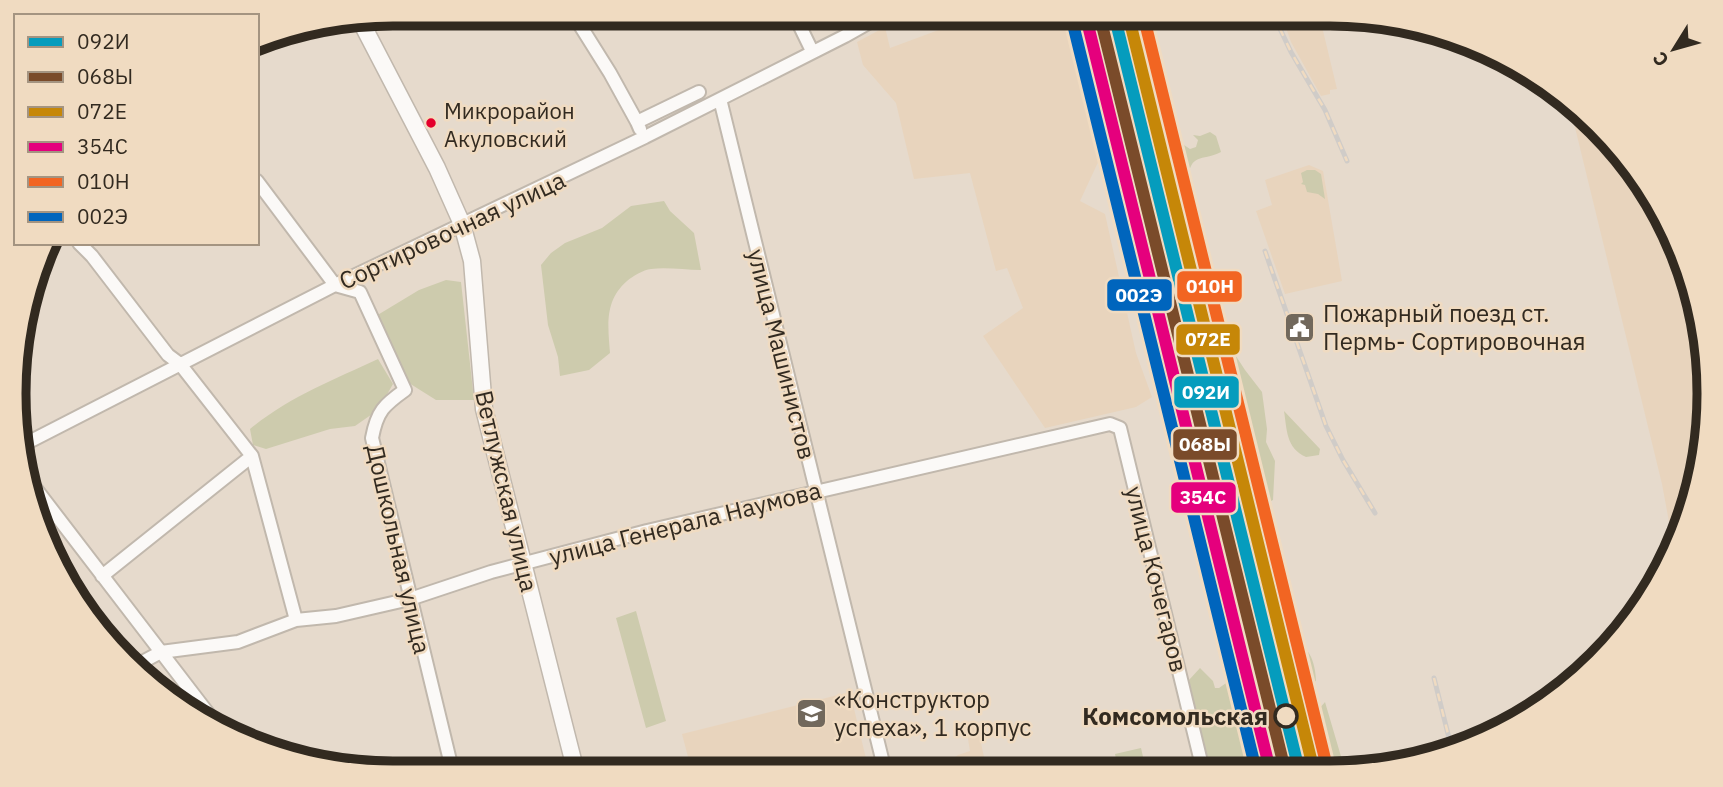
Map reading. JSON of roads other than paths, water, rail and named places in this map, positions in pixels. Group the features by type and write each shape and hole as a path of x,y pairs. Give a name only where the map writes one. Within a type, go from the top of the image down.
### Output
{"main road":[{"name":"Ветлужская улица","path":"364,27 437,169 462,224 472,261 484,409 573,761"}],"street":[{"path":"581,26 645,137"},
{"path":"800,26 812,51"},
{"name":"Сортировочная улица","path":"29,442 335,285 645,137 863,26"},
{"path":"637,122 699,92"},
{"name":"улица Машинистов","path":"720,99 882,761"},
{"name":"Дошкольная улица","path":"259,184 335,285 360,292 405,390 385,405 375,420 372,438 450,761"},
{"path":"81,245 252,456 296,621"},
{"name":"улица Генерала Наумова","path":"143,662 161,652 238,642 296,621 335,616 410,599 522,564 815,492 1110,424 1120,428"},
{"name":"улица Кочегаров","path":"1120,428 1201,761"},
{"path":"102,576 252,456"},
{"path":"41,496 204,708"}],"railway":[{"path":"1279,26 1325,110 1347,161"},
{"path":"1265,251 1326,426 1375,513"},
{"path":"1434,678 1450,740"}],"place":[{"name":"Микрорайон Акуловский","path":"431,123"},
{"name":"Пожарный поезд ст. Пермь- Сортировочная","path":"1300,327"},
{"name":"«Конструктор успеха», 1 корпус","path":"811,713"},
{"name":"Комсомольская","path":"1286,716"}]}
